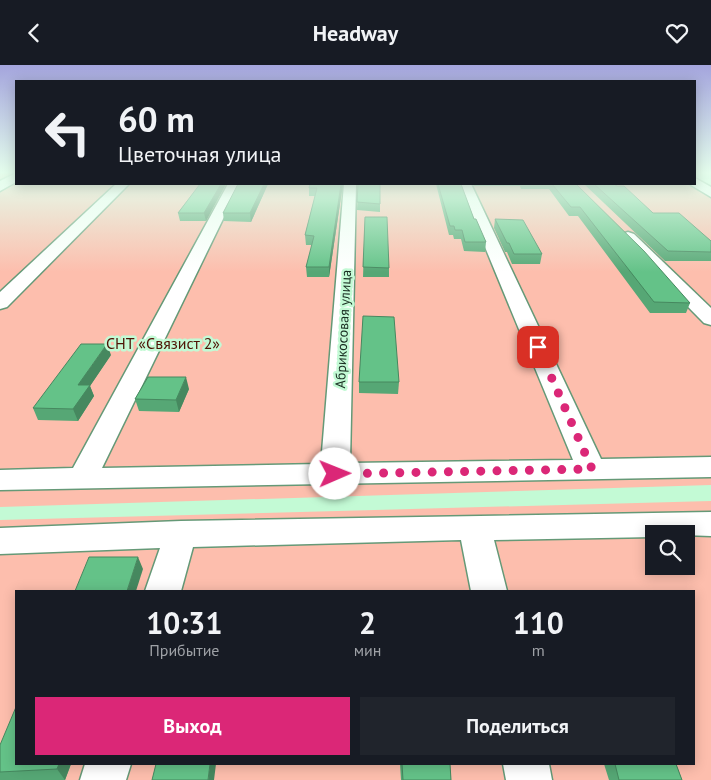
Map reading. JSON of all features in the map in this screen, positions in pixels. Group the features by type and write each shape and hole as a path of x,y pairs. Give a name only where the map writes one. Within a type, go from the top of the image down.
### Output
{"street":[{"path":"0,303 100,205"},
{"path":"82,479 223,205"},
{"name":"Абрикосовая улица","path":"335,474 349,205"},
{"path":"475,205 592,469"},
{"path":"618,227 711,319"},
{"path":"0,480 711,467"},
{"path":"0,541 181,534 711,524"},
{"path":"475,527 489,590"},
{"path":"163,590 181,534"},
{"path":"103,780 108,765"},
{"path":"526,765 529,780"}],"green space":[{"name":"СНТ «Связист 2»","path":"0,205 711,205 711,485 0,507"},
{"path":"711,501 711,780 0,780 0,520"}],"building":[{"path":"184,205 208,205 204,213 178,213"},
{"path":"227,205 254,205 250,213 223,213"},
{"path":"313,205 338,205 329,267 306,267 314,236 305,235"},
{"path":"444,205 469,205 486,242 465,242 462,230 455,230 454,226 450,226"},
{"path":"570,205 598,205 644,251 690,303 654,302 580,207"},
{"path":"618,205 645,205 653,213 679,213 711,241 711,252 668,251"},
{"path":"365,217 387,217 389,268 363,267"},
{"path":"495,219 523,220 542,254 514,254"},
{"path":"363,316 394,317 399,382 359,382"},
{"path":"81,344 107,344 78,385 90,385 73,409 33,408"},
{"path":"148,377 186,377 176,400 135,399"},
{"path":"89,557 138,557 127,590 75,590"},
{"path":"15,709 15,765 59,765 57,769 0,772 0,745"},
{"path":"156,765 210,765 208,780 152,780"},
{"path":"402,765 450,765 451,780 403,780"},
{"path":"615,765 676,765 682,780 619,780"}],"route":[{"path":"335,474 592,469 538,347"}]}
